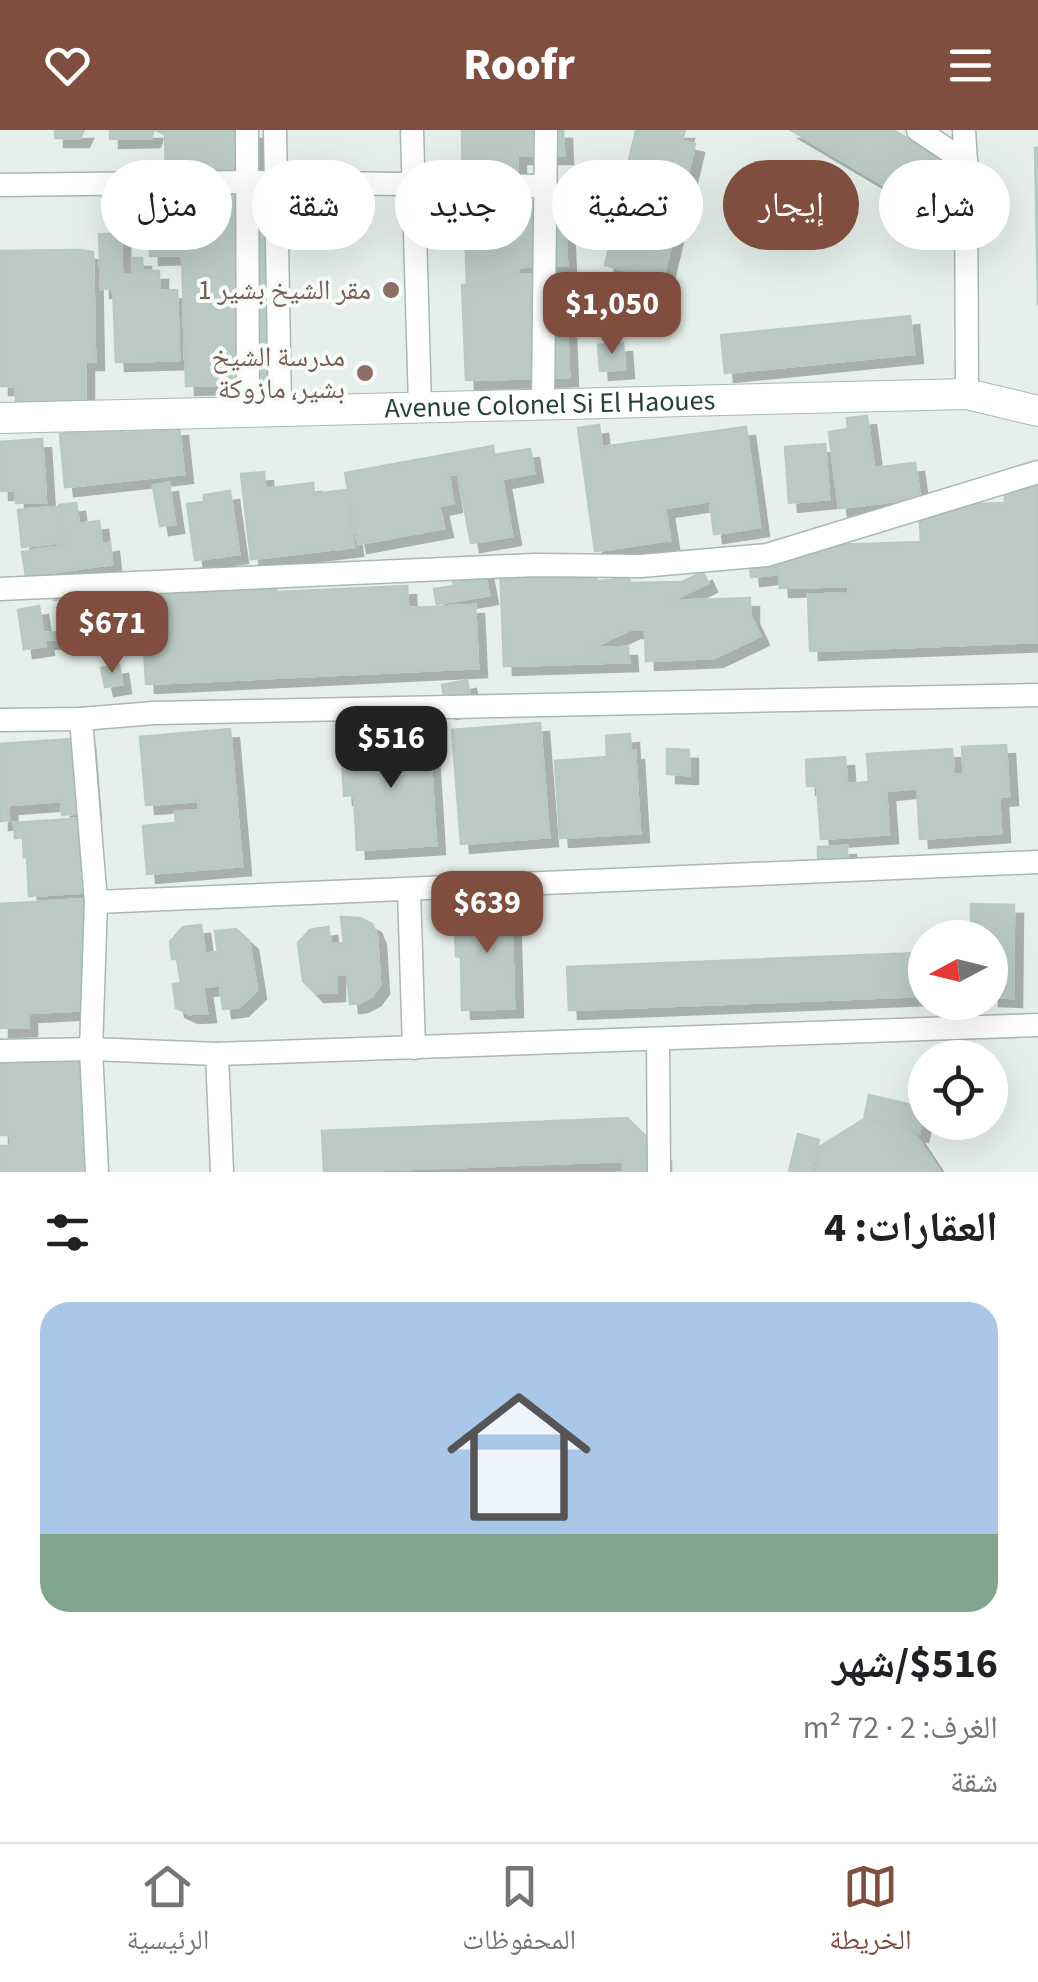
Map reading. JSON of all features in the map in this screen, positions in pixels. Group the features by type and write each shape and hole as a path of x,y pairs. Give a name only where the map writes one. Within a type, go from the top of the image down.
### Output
{"street":[{"path":"247,130 248,410"},
{"path":"276,130 276,160"},
{"path":"412,130 413,160"},
{"path":"543,404 546,130"},
{"path":"918,130 963,160"},
{"path":"964,130 966,160"},
{"path":"0,186 252,182"},
{"path":"532,186 546,186"},
{"path":"277,250 280,409"},
{"path":"415,250 420,406"},
{"path":"966,250 967,394"},
{"name":"Avenue Colonel Si El Haoues","path":"0,418 967,394 1038,411"},
{"path":"0,589 534,565 641,566 768,555 1038,472"},
{"path":"0,720 231,711 1038,695"},
{"path":"81,719 96,902 91,1049 97,1172"},
{"path":"96,902 1038,862"},
{"path":"409,890 414,1048"},
{"path":"0,1051 91,1049 217,1054 1038,1025"},
{"path":"658,1040 659,1172"},
{"path":"217,1054 222,1172"}],"building":[{"path":"55,130 84,130 80,138 55,138"},
{"path":"110,130 154,130 151,138 110,139"},
{"path":"156,130 254,130 252,175 232,176 232,160 166,160 165,134"},
{"path":"462,130 563,130 564,155 462,160"},
{"path":"636,130 685,130 682,141 695,144 691,160 629,160"},
{"path":"791,130 893,130 944,160 879,160 879,182 859,170 859,160 842,160"},
{"path":"1035,148 1038,148 1038,306"},
{"path":"252,195 252,250 265,250 270,377 236,378 237,384 186,386 182,255 150,256 150,250 232,250 232,196"},
{"path":"552,200 552,250 566,250 567,265 518,267 518,275 565,274 569,377 466,380 462,285 467,285 466,250 532,250 532,201"},
{"path":"99,234 101,250 121,250 122,275 133,274 133,258 142,258 143,271 159,271 159,291 177,290 179,360 116,362 113,288 101,289"},
{"path":"608,250 670,250 663,279 605,265"},
{"path":"0,251 93,252 95,361 85,361 85,401 16,402 16,386 0,386"},
{"path":"910,316 914,354 725,373 721,335"},
{"path":"623,343 625,369 600,371 598,345"},
{"path":"867,416 874,468 915,463 920,498 839,508 829,432 848,429 847,418"},
{"path":"599,425 602,447 746,427 760,527 714,534 710,501 665,508 670,540 595,551 578,428"},
{"path":"123,427 124,433 179,427 184,474 65,487 60,434"},
{"path":"42,439 46,502 16,503 16,490 0,491 0,442"},
{"path":"825,444 829,499 789,503 785,447"},
{"path":"493,446 494,455 530,449 534,473 502,479 512,536 471,543 458,474 449,475 453,503 439,506 444,528 358,544 345,473"},
{"path":"264,472 265,489 313,483 314,494 347,490 354,547 251,559 241,474"},
{"path":"1038,480 1038,642 810,651 808,595 849,593 849,586 780,588 778,547 921,542 919,506 1005,503 1005,481"},
{"path":"169,483 175,524 160,526 153,486"},
{"path":"230,491 239,554 195,560 187,504 204,502 204,495"},
{"path":"76,503 79,524 99,521 102,544 110,543 112,564 26,576 22,552 65,546 59,505"},
{"path":"57,507 61,543 22,547 18,510"},
{"path":"775,549 778,574 751,577 749,552"},
{"path":"561,559 569,578 595,577 598,581 627,574 631,583 682,582 703,572 708,583 671,601 750,598 750,615 760,636 714,658 646,661 645,629 631,629 591,648 628,647 629,662 504,666 500,561"},
{"path":"484,569 489,595 437,604 434,589 454,586 452,574"},
{"path":"276,585 276,592 407,586 408,608 475,605 478,668 146,684 143,630 122,631 123,643 64,646 63,639 44,640 43,633 84,631 82,599 54,600 53,588"},
{"path":"39,606 45,646 24,649 18,610"},
{"path":"119,665 122,684 105,687 101,668"},
{"path":"467,680 472,705 447,710 442,685"},
{"path":"540,723 549,837 461,844 452,730"},
{"path":"230,729 242,866 147,874 143,826 176,823 175,812 199,810 199,801 146,805 140,737"},
{"path":"429,733 436,845 357,850 354,795 344,796 342,760 352,760 350,738"},
{"path":"630,734 631,752 635,751 640,833 560,838 555,761 607,757 606,736"},
{"path":"86,738 92,812 62,815 61,801 8,805 9,820 0,821 0,744"},
{"path":"1006,745 1009,796 999,797 1001,833 920,839 917,788 886,791 889,834 821,839 817,786 807,786 806,760 845,757 847,784 869,782 867,754 952,749 954,775 964,775 962,747"},
{"path":"667,749 689,750 689,775 667,774"},
{"path":"85,818 91,892 29,896 23,837 15,838 14,823"},
{"path":"847,846 847,860 818,860 818,847"},
{"path":"88,899 91,938 81,939 85,1010 28,1013 28,1027 0,1028 0,904"},
{"path":"511,899 514,1008 462,1010 461,957 456,956 455,934 468,934 467,901"},
{"path":"971,904 1014,905 1013,998 1008,998 1008,920 971,920"},
{"path":"341,917 360,918 372,924 377,936 380,985 372,996 359,1003 350,1004 347,974 336,975 336,992 315,993 303,981 298,943 310,930 328,927 331,944 344,943"},
{"path":"201,925 205,954 218,952 215,931 236,929 249,941 257,990 239,1007 223,1009 220,985 203,987 207,1013 189,1014 176,1008 173,984 181,983 170,942 183,927"},
{"path":"908,953 908,996 569,1010 567,967"},
{"path":"80,1058 87,1172 0,1172 0,1146 11,1146 10,1135 0,1135 0,1063"},
{"path":"869,1095 908,1104 908,1130 864,1119"},
{"path":"627,1118 662,1153 662,1172 623,1172 622,1161 324,1172 322,1131"},
{"path":"864,1119 908,1130 908,1140 919,1140 940,1172 816,1172 821,1146"},
{"path":"798,1134 819,1140 812,1172 789,1172"}],"place":[{"name":"مقر الشيخ بشير 1","path":"391,290"},
{"name":"مدرسة الشيخ بشير، مازوكة","path":"365,373"}]}
